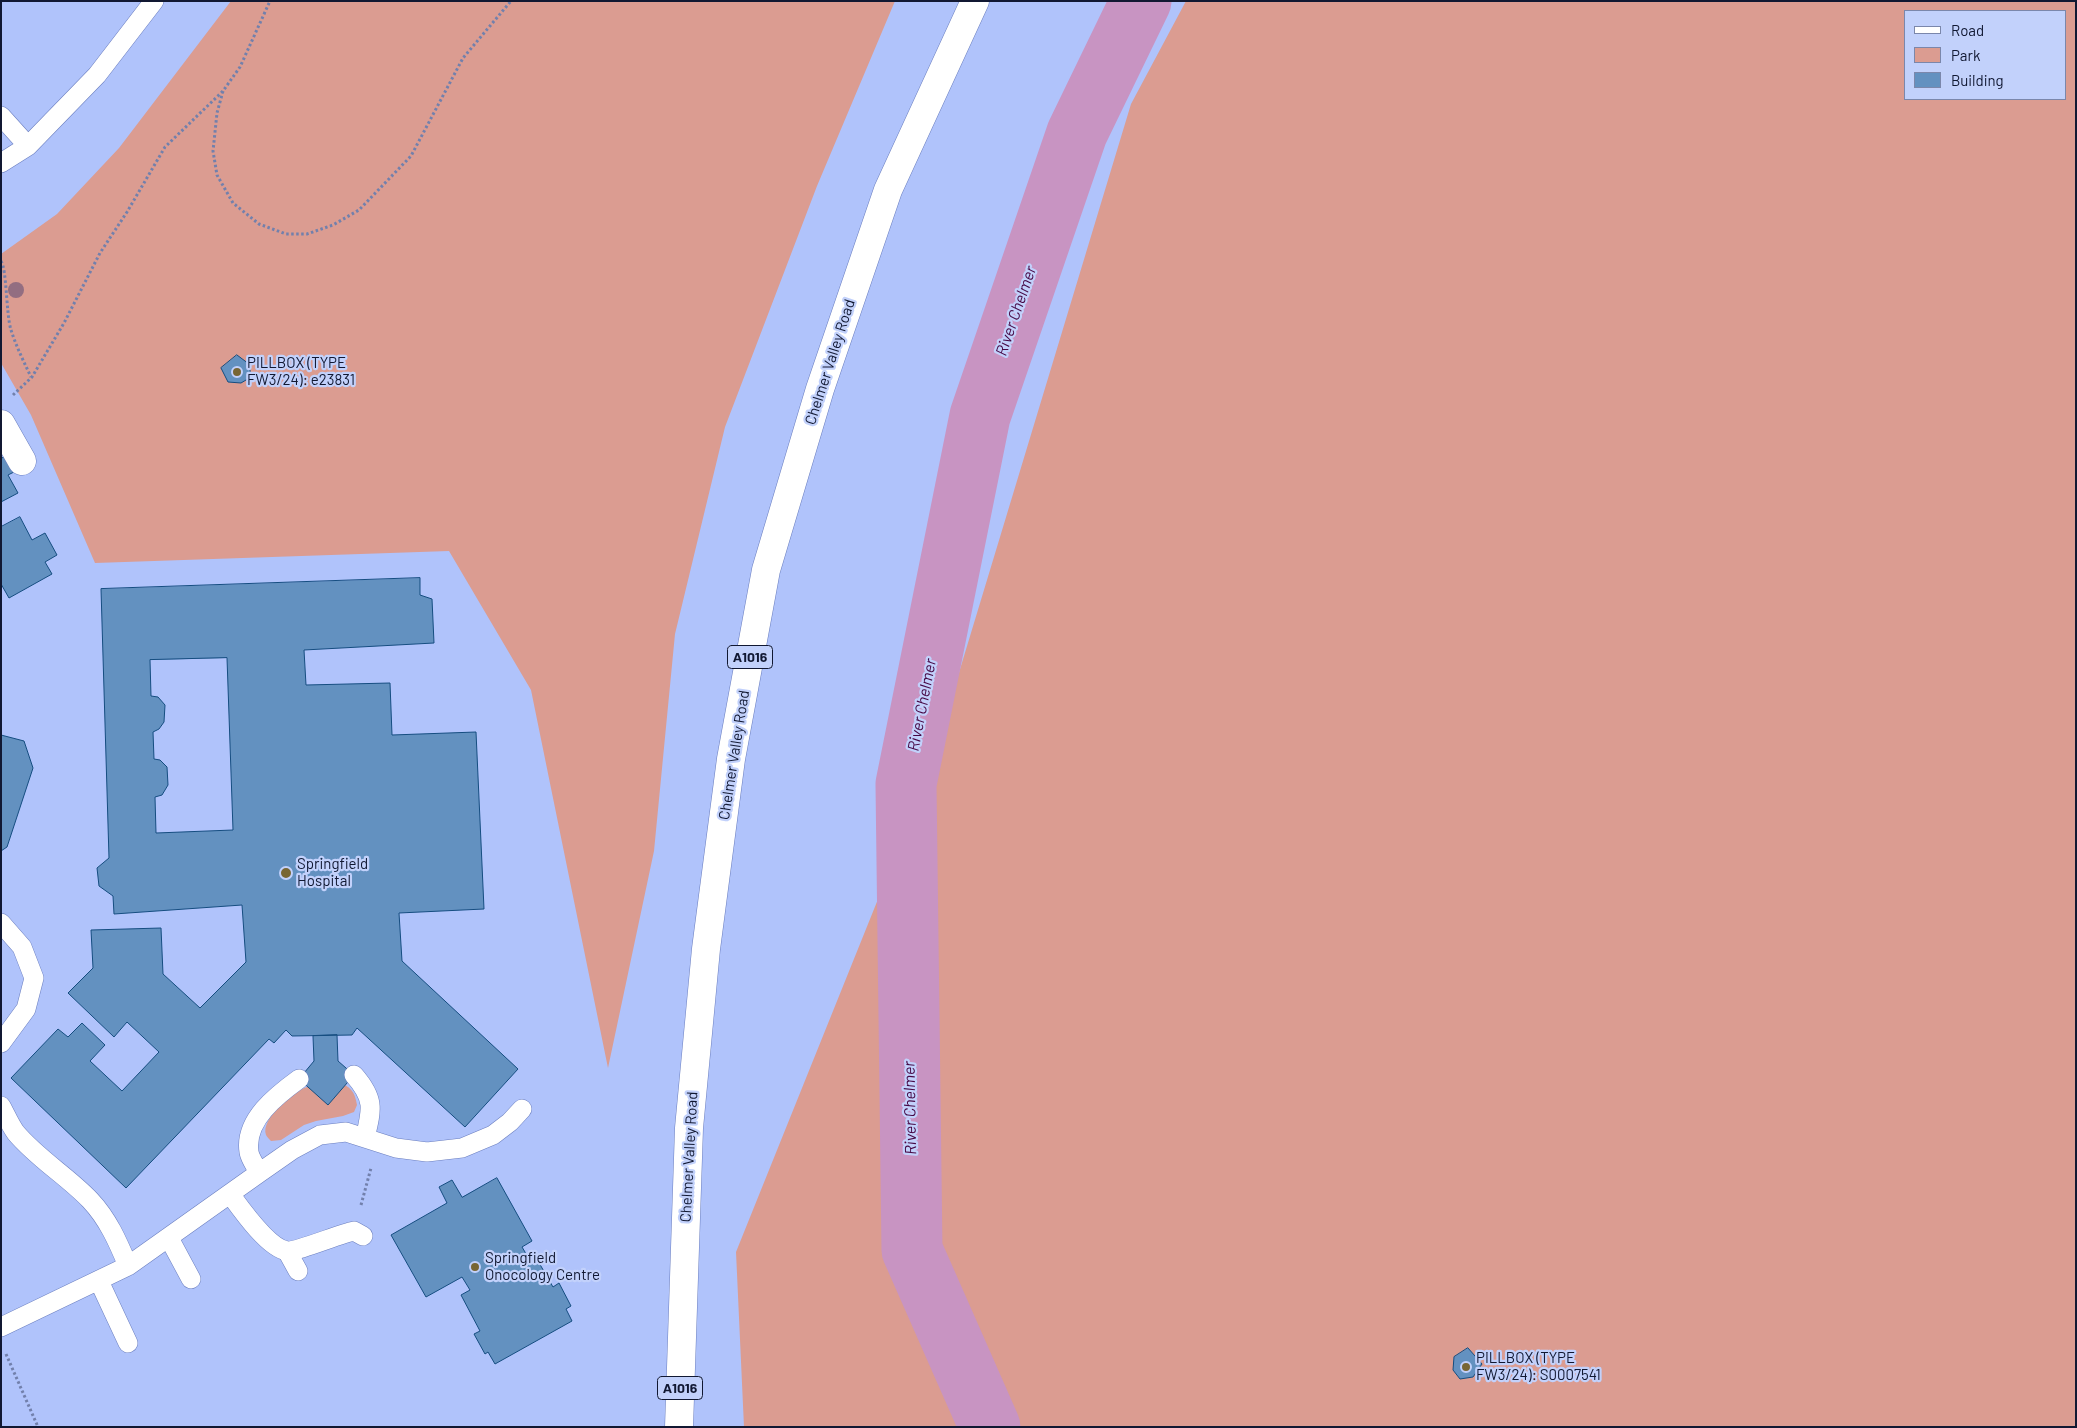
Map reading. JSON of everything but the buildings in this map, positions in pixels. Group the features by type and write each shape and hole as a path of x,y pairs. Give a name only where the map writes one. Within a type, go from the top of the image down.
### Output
{"main road":[{"name":"Chelmer Valley Road","path":"679,1427 689,1128 706,949 731,759 766,570 820,389 888,190 975,1"},
{"path":"1,424 22,461"}],"lane":[{"path":"1,163 28,146 97,75 154,1"},
{"path":"1,116 28,146"},
{"path":"1,923 22,947 34,978 26,1009 1,1043"},
{"path":"354,1075 366,1089 371,1111 365,1138"},
{"path":"259,1173 249,1153 249,1135 256,1120 275,1096 298,1079"},
{"path":"1,1106 15,1132 36,1154 91,1201 108,1223 128,1266"},
{"path":"1,1327 128,1266 292,1150 320,1135 346,1132 396,1148 427,1152 462,1148 493,1135 510,1122 522,1109"},
{"path":"230,1194 250,1222 273,1243 287,1251 298,1271"},
{"path":"287,1251 302,1248 346,1232 354,1231 363,1236"},
{"path":"170,1238 192,1280"},
{"path":"100,1281 128,1343"}],"path":[{"path":"9,399 32,377 64,323 100,254 165,148 222,91 240,67 270,1"},
{"path":"222,91 217,114 213,151 217,175 233,204 259,224 286,234 308,234 334,226 359,210 411,156 463,58 512,1"},
{"path":"1,261 5,267 6,306 11,330 32,377"},
{"path":"4,1351 38,1427"}],"green space":[{"path":"231,1 895,1 817,186 725,427 675,634 654,851 608,1068 531,690 449,551 95,563 31,415 1,363 1,254 57,214 119,148"},
{"path":"1186,1 2076,1 2076,1427 744,1427 736,1252 928,775 1131,104"},
{"path":"338,1083 349,1087 355,1096 357,1105 354,1112 304,1125 281,1140 271,1141 266,1135 268,1121 279,1106 294,1094 311,1086"}],"waterway":[{"name":"River Chelmer","path":"990,1427 912,1250 906,784 980,416 1077,133 1141,1"}],"place":[{"name":"PILLBOX (TYPE FW3/24): e23831","path":"237,372"},
{"name":"Springfield Hospital","path":"286,873"},
{"name":"Springfield Onocology Centre","path":"475,1267"},
{"name":"PILLBOX (TYPE FW3/24): S0007541","path":"1466,1367"}]}
